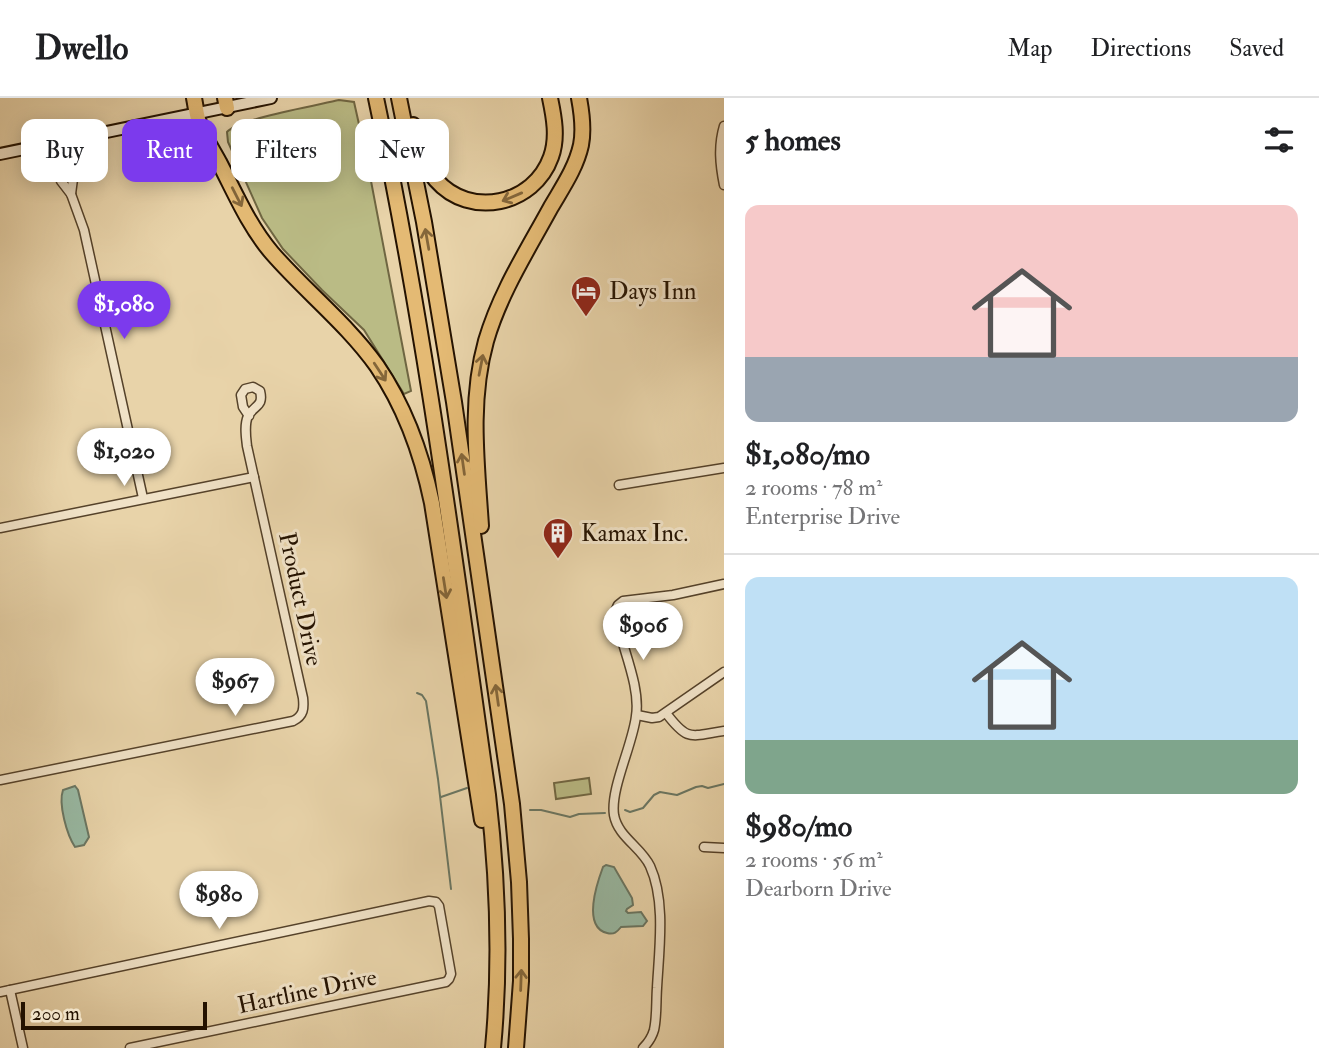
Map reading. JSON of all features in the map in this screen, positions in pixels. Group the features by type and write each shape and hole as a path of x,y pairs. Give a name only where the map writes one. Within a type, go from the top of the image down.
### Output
{"highway":[{"path":"194,98 204,135 256,232 274,255 333,314 369,355 394,394 414,438 427,482 435,526 480,806 498,942"},
{"path":"376,98 419,327 488,795 495,863 498,942 494,1048"},
{"path":"402,98 424,160 433,176 457,196 485,203 518,195 532,186 543,174 551,158 554,141 550,98"},
{"path":"402,98 441,318 512,804 522,939 516,1048"},
{"path":"487,628 475,441 475,409 480,368 501,301 575,162 582,136 579,98"}],"main road":[{"path":"108,132 197,114 226,103 271,98"},
{"path":"0,154 21,150"}],"street":[{"path":"724,126 720,138 724,185"},
{"path":"62,182 71,194 80,215 90,251 143,498"},
{"path":"71,194 73,182"},
{"path":"0,528 254,477 245,430 249,415"},
{"path":"618,485 724,468"},
{"name":"Product Drive","path":"0,780 299,718 303,710 303,698 254,477"},
{"path":"643,1048 650,1039 654,1026 659,899 650,867 639,849 620,829 614,815 615,794 637,715 633,682 615,612 623,601 673,595 724,584"},
{"path":"637,715 652,718 666,713 724,672"},
{"path":"666,713 686,734 724,731"},
{"path":"704,846 724,848"},
{"name":"Hartline Drive","path":"10,990 429,901 436,902 439,906 451,974 446,982 130,1048"},
{"path":"0,992 10,990 23,1048"}],"shaded area":[{"path":"339,100 354,102 358,119 355,119 355,182 371,182 411,391 404,394 364,330 283,249 262,218 246,182 341,182 341,119 257,119"},
{"path":"231,129 231,149 228,142 227,132"},
{"path":"589,778 591,794 556,799 554,783"},
{"path":"75,786 89,837 84,845 75,847 66,827 62,796 63,790"},
{"path":"603,867 614,867 632,898 633,905 626,911 641,912 647,921 643,926 621,927 615,933 609,934 599,929 593,914 593,904"}],"waterway":[{"path":"417,693 426,701 451,889"},
{"path":"625,810 630,812 643,808 660,792 677,795 696,787 708,788 724,784"},
{"path":"441,797 467,788"},
{"path":"530,810 570,817 605,813"}],"place":[{"name":"Days Inn","path":"586,318"},
{"name":"Kamax Inc.","path":"558,560"}]}
